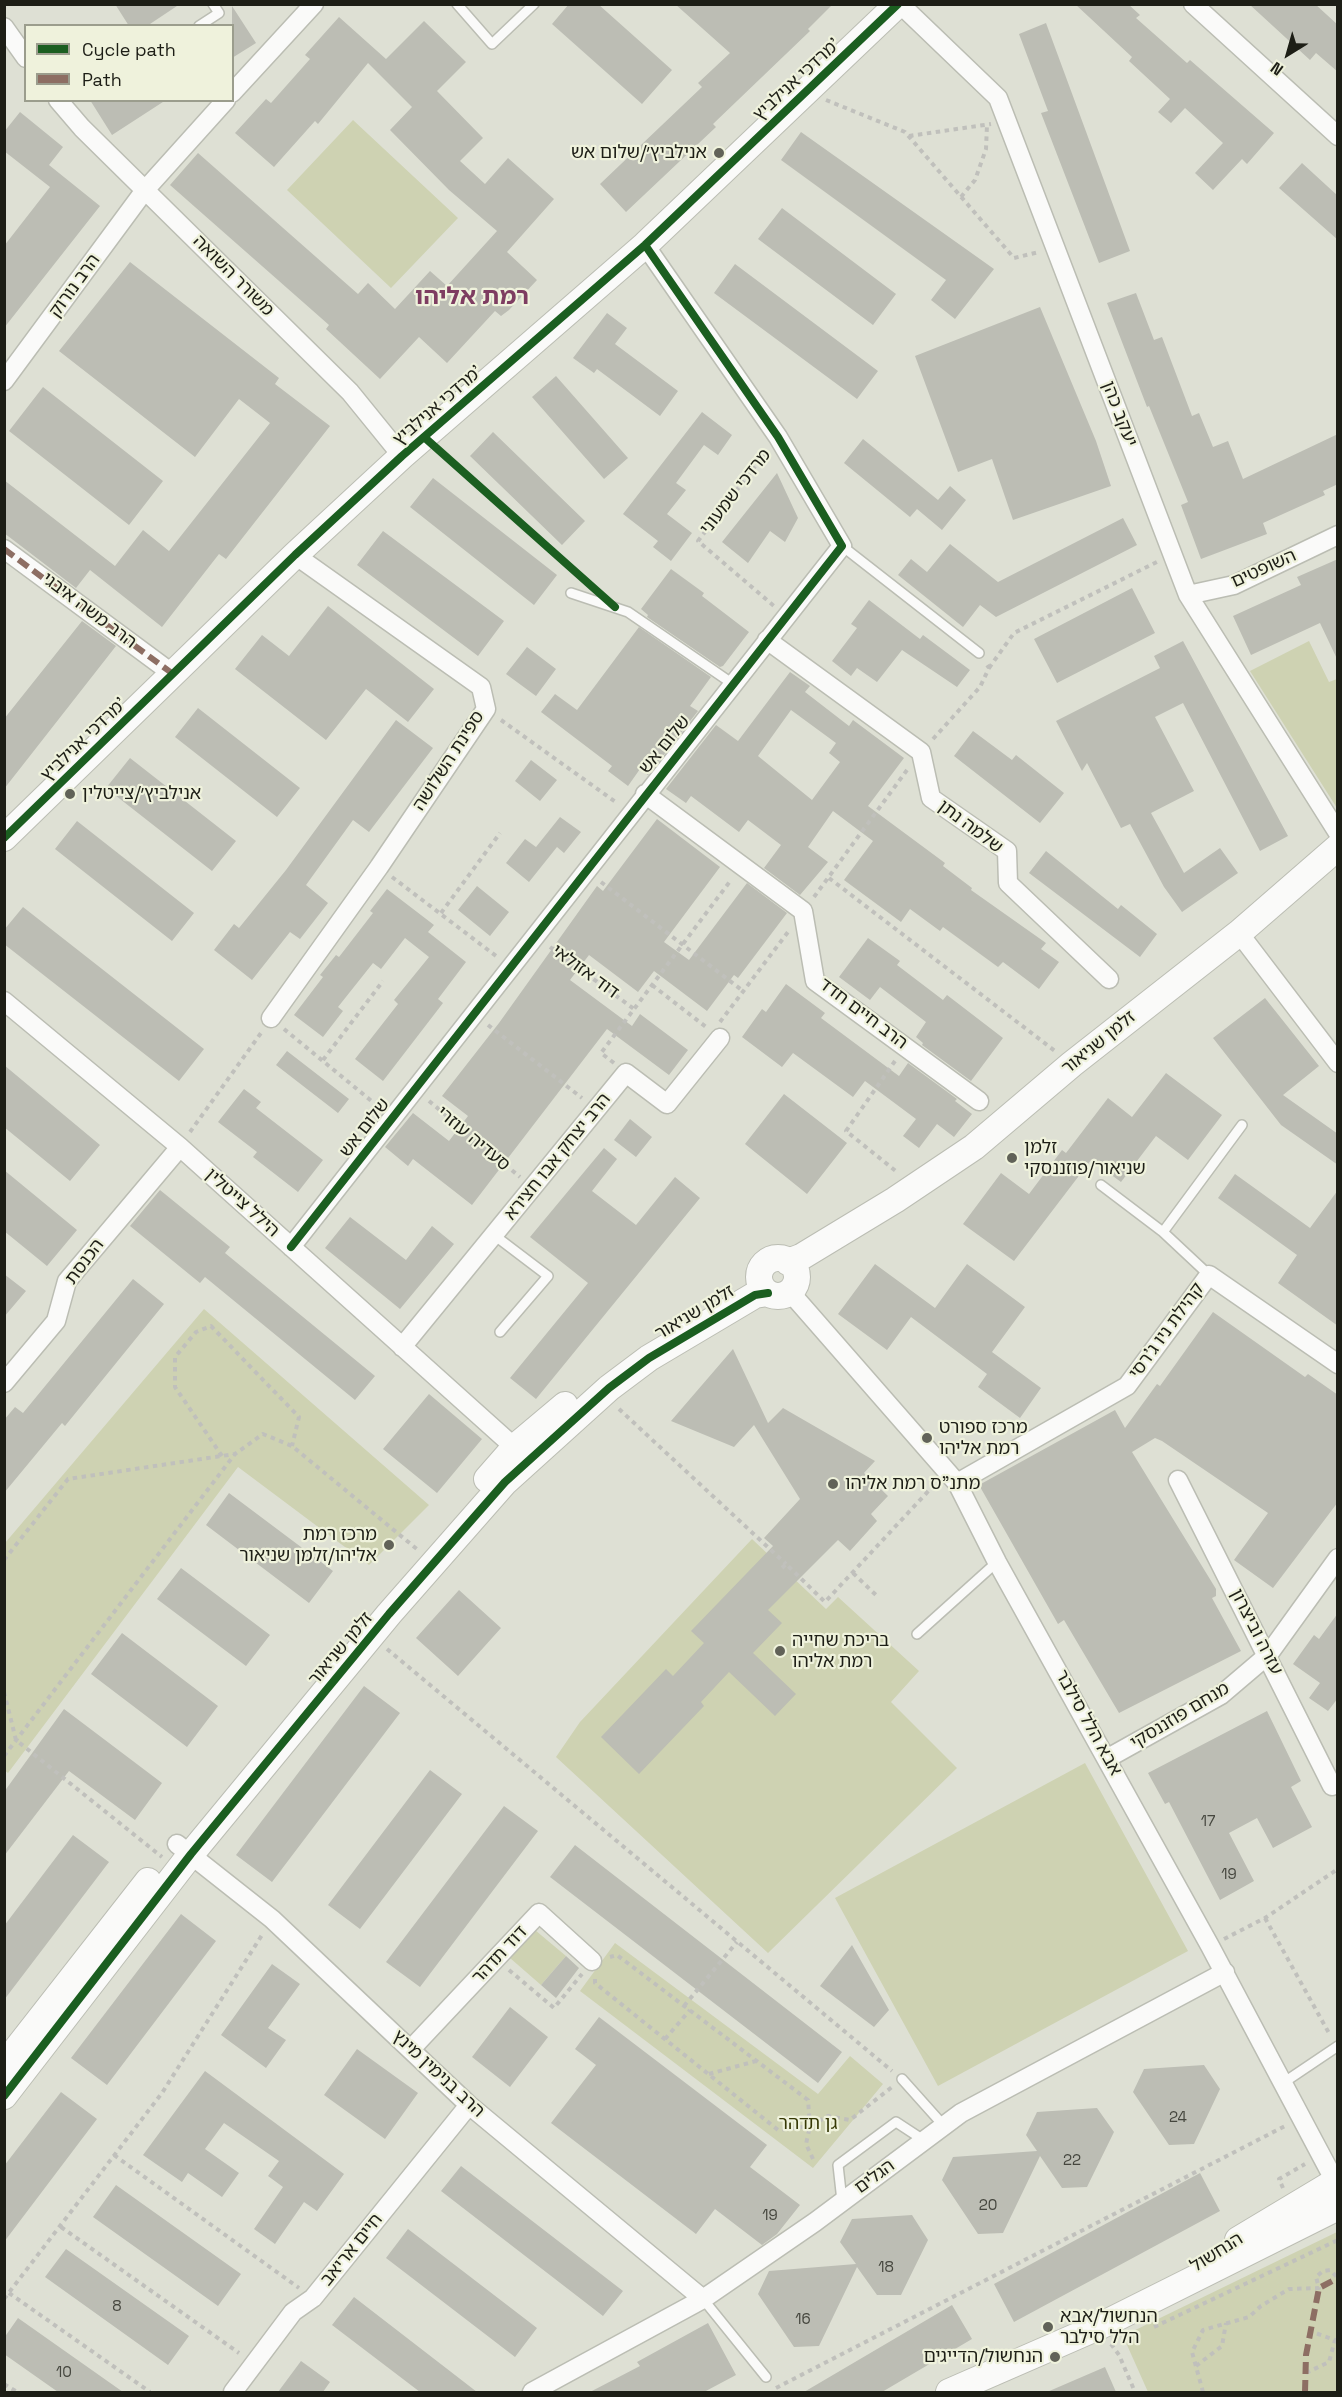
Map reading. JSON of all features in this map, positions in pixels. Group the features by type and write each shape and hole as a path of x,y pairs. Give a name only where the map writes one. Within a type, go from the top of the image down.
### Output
{"street":[{"path":"234,91 314,4"},
{"name":"מרדכי אנילביץ'","path":"4,838 295,555 402,456 645,245 899,4"},
{"name":"יעקב כהן","path":"899,4 998,98 1188,595 1338,833"},
{"path":"1192,4 1338,136"},
{"path":"6,32 24,55"},
{"name":"משורר השואה","path":"60,102 82,128 350,392 402,456"},
{"name":"הרב נורוק","path":"4,381 145,190 224,102"},
{"path":"645,245 778,437 842,546"},
{"name":"השופטים","path":"1188,595 1234,585 1338,535"},
{"name":"שלום אש","path":"291,1247 842,546"},
{"name":"הרב משה איבגי","path":"4,549 173,674"},
{"name":"ספינת השלושה","path":"271,1018 379,867 486,709 481,687 295,555"},
{"name":"שלמה נתן","path":"767,640 921,752 931,798 1006,851 1008,883 1109,979"},
{"path":"645,794 803,911"},
{"name":"זלמן שניאור","path":"4,2065 421,1553 521,1454 641,1344 806,1267 902,1209 985,1152 1242,939 1338,847"},
{"name":"זלמן שניאור","path":"4,2096 177,1852 371,1636 505,1482 521,1454 649,1358 780,1280 801,1257 974,1147 1072,1064 1338,870"},
{"name":"הרב חיים חדד","path":"803,911 815,981 905,1045 978,1101"},
{"path":"1242,939 1338,1063"},
{"name":"הילל צייטלין","path":"4,1001 180,1148 521,1454"},
{"path":"626,1072 667,1104 717,1035"},
{"name":"הרב יצחק אבו חצירא","path":"402,1347 626,1072"},
{"name":"הכנסת","path":"4,1383 56,1321 67,1281 180,1148"},
{"name":"קהילת ניו ג'רסי","path":"952,1477 1127,1386 1209,1275 1338,1364"},
{"name":"אבא הלל סילבר","path":"780,1280 952,1477 1225,1972 1336,2183"},
{"name":"עזרה וביצרון","path":"1178,1480 1332,1786"},
{"name":"מנחם פוזננסקי","path":"1108,1758 1221,1695 1268,1655 1338,1558"},
{"name":"הרב בנימין מינץ","path":"177,1852 272,1919 469,2105 703,2299"},
{"name":"דוד תדהר","path":"411,2049 539,1912 592,1961"},
{"name":"הגלים","path":"532,2392 703,2299 815,2222 961,2114 1225,1972"},
{"name":"חיים אריאב","path":"233,2392 293,2312 313,2298 469,2105"},
{"name":"הנחשול","path":"1105,2337 1336,2183"},
{"name":"הנחשול","path":"949,2392 1105,2337 1338,2207"}],"lane":[{"path":"202,24 219,13 213,4"},
{"path":"457,4 492,44 534,4"},
{"path":"842,546 979,653"},
{"path":"571,593 628,612 733,684"},
{"path":"1163,1232 1242,1125"},
{"path":"1101,1185 1163,1232 1209,1275"},
{"path":"494,1235 548,1275 500,1332"},
{"path":"917,1634 997,1562"},
{"path":"1282,2083 1338,2046"},
{"path":"902,2079 944,2126"},
{"path":"842,2202 838,2165 896,2122 925,2141"},
{"path":"703,2299 766,2377"}],"path":[{"path":"806,92 905,132 1014,258 1056,247"},
{"path":"909,136 1008,122"},
{"path":"961,197 975,180 986,149 987,125"},
{"path":"989,668 1014,633 1173,554"},
{"path":"486,709 631,814"},
{"path":"441,913 500,833"},
{"path":"626,1072 601,1053 742,866"},
{"path":"379,867 511,967"},
{"path":"586,871 743,991"},
{"path":"652,985 717,1035 743,991 829,878 1072,1064"},
{"path":"323,1060 382,981"},
{"path":"474,1014 597,1109"},
{"path":"180,1148 271,1018 393,1117"},
{"path":"905,1045 846,1131 915,1186"},
{"path":"222,1456 175,1387 175,1357 196,1332 211,1326 299,1417 292,1446"},
{"path":"603,1394 825,1602 952,1477"},
{"path":"4,1756 236,1454 263,1434 292,1446 421,1553"},
{"path":"4,1560 68,1479 236,1454"},
{"path":"782,1568 786,1563"},
{"path":"854,1573 878,1597"},
{"path":"371,1636 902,2079 850,2120 828,2116 810,2126 778,2130 595,1983 592,1961"},
{"path":"4,1692 16,1740 177,1852"},
{"path":"1210,1946 1265,1918 1338,1869"},
{"path":"1265,1918 1324,2024"},
{"path":"4,2299 162,2094 272,1919"},
{"path":"684,2006 738,1941"},
{"path":"495,1959 554,2008 592,1961 617,1955 808,2100 810,2126 806,2144 813,2159"},
{"path":"665,2039 690,2010"},
{"path":"708,2074 757,2061"},
{"path":"772,2390 1301,2118"},
{"path":"114,2155 313,2298"},
{"path":"61,2227 254,2364"},
{"path":"1144,2331 1338,2240"},
{"path":"1203,2392 1192,2352 1203,2330 1249,2317 1261,2306 1289,2289 1319,2288 1316,2277 1323,2271 1330,2270 1338,2278"},
{"path":"9,2293 150,2392"},
{"path":"1196,2366 1222,2346 1226,2322"},
{"path":"1306,2373 1329,2362 1335,2340 1310,2331"},
{"path":"1105,2337 1123,2341"},
{"path":"1105,2337 1135,2392"},
{"path":"4,2384 17,2392"}],"green space":[{"path":"353,120 458,218 391,288 287,190"},
{"path":"1309,641 1329,682 1337,679 1337,808 1250,671"},
{"path":"204,1309 429,1505 369,1565 238,1467 8,1773 4,1770 5,1543"},
{"path":"752,1539 826,1609 838,1597 919,1671 891,1702 957,1768 768,1953 556,1757 580,1722"},
{"path":"1085,1763 1188,1951 938,2086 835,1898"},
{"path":"535,1930 566,1956 541,1985 510,1958"},
{"name":"גן תדהר","path":"615,1943 818,2094 850,2056 883,2084 813,2168 580,1991"},
{"path":"1337,2232 1337,2392 1148,2392 1123,2336"}],"building":[{"path":"115,4 180,4 150,24 128,24"},
{"path":"569,4 598,4 672,70 642,104 552,24"},
{"path":"675,4 833,4 808,29 810,31 713,124 716,127 626,212 600,184 702,87 698,83 730,53"},
{"path":"1075,4 1128,4 1140,15 1136,18 1187,63 1190,60 1274,133 1247,164 1242,159 1213,190 1195,173 1223,143 1185,108 1171,123 1158,112 1170,99 1129,61 1132,57"},
{"path":"1249,4 1315,4 1338,25 1338,72 1316,53 1310,60"},
{"path":"232,6 256,43 234,57 234,24 232,24"},
{"path":"339,17 386,59 424,21 466,62 437,91 483,138 460,161 485,184 508,158 554,199 507,252 537,280 509,310 501,316 495,311 447,363 419,337 380,379 326,329 329,325 170,185 198,153 358,294 368,283 395,309 430,271 447,286 497,231 449,190 390,130 412,107 368,63 318,124 315,121 274,167 235,133 266,99 271,103 310,59 305,55"},
{"path":"1046,23 1130,251 1099,263 1041,113 1048,111 1019,34"},
{"path":"91,102 163,102 112,135"},
{"path":"20,112 63,147 49,165 100,206 4,328 4,246 50,187 4,151 4,132"},
{"path":"801,132 994,269 955,319 931,300 946,280 781,160"},
{"path":"1302,163 1338,196 1338,240 1279,188"},
{"path":"782,208 896,294 873,325 758,239"},
{"path":"130,262 279,378 275,384 330,426 226,559 219,554 162,627 90,570 76,588 4,533 4,480 115,566 143,530 169,551 270,423 239,399 195,457 59,351"},
{"path":"735,264 878,371 857,399 714,293"},
{"path":"1136,293 1154,340 1162,337 1192,416 1199,413 1213,447 1228,441 1243,479 1338,434 1338,484 1323,491 1325,495 1263,523 1267,534 1201,559 1181,505 1188,502 1149,406 1147,407 1107,303"},
{"path":"1040,307 1096,441 1111,486 1013,520 992,459 958,472 915,356"},
{"path":"607,313 627,328 615,344 678,391 660,416 597,369 594,373 573,358"},
{"path":"556,376 628,458 604,479 532,397"},
{"path":"43,387 163,481 129,525 9,431"},
{"path":"702,412 732,435 718,455 704,445 676,483 686,490 667,514 692,533 671,561 653,547 658,541 623,514"},
{"path":"493,432 585,521 562,545 470,456"},
{"path":"863,439 938,500 950,486 966,500 942,530 917,509 910,517 844,463"},
{"path":"777,473 798,518 785,542 770,531 748,563 722,542"},
{"path":"433,478 557,575 534,605 410,507"},
{"path":"1123,518 1137,545 996,617 980,605 963,627 898,575 911,559 927,572 950,544 998,582"},
{"path":"383,531 504,621 478,656 357,565"},
{"path":"1338,559 1338,661 1320,623 1251,655 1233,616 1301,585 1297,577"},
{"path":"671,569 704,593 702,596 749,632 723,666 720,667 647,617 648,615 641,609"},
{"path":"1132,588 1155,633 1057,683 1034,639"},
{"path":"869,600 920,639 923,635 970,670 957,687 902,650 877,682 857,668 851,676 832,661 857,628 851,624"},
{"path":"328,606 434,689 408,722 366,689 326,740 235,669 262,635 289,656"},
{"path":"82,621 116,646 4,789 4,719"},
{"path":"639,627 711,677 690,706 698,711 648,775 640,769 628,786 608,771 612,766 541,712 555,694 577,710"},
{"path":"1183,641 1288,836 1260,851 1183,703 1155,717 1194,791 1151,813 1184,873 1220,848 1238,873 1182,912 1164,887 1130,824 1121,828 1087,763 1082,771 1056,721 1160,668 1154,656"},
{"path":"527,647 556,669 536,696 506,674"},
{"path":"790,672 810,686 805,692 849,726 853,720 904,758 868,806 945,863 943,866 972,888 971,890 1046,943 1041,949 1059,962 1039,989 1003,962 998,967 943,927 940,931 910,909 901,922 844,880 873,841 833,811 808,847 828,862 800,895 764,868 781,845 748,820 739,832 691,796 686,803 666,789 716,725 738,741","holes":["791,710 836,743 829,753 840,762 812,800 758,756"]},
{"path":"198,708 300,788 277,817 175,737"},
{"path":"396,720 433,748 369,832 353,820 306,885 328,903 300,939 290,932 252,980 214,950 234,924 239,928 286,870"},
{"path":"973,731 1012,760 1016,755 1064,793 1040,823 954,756"},
{"path":"130,758 236,841 212,871 106,788"},
{"path":"531,760 557,780 540,801 515,781"},
{"path":"560,817 581,832 564,853 557,847 529,882 506,863 525,839 536,847"},
{"path":"657,819 720,867 664,942 689,960 747,883 787,913 738,978 734,975 707,1011 654,971 638,992 589,955 570,980 632,1026 640,1014 688,1050 669,1075 607,1029 472,1205 413,1159 408,1166 385,1147 413,1113 449,1141 468,1116 442,1096 499,1023 597,886 603,891"},
{"path":"77,821 194,913 172,941 55,849"},
{"path":"1046,851 1118,909 1121,905 1157,934 1140,957 1029,873"},
{"path":"477,886 509,912 490,936 458,910"},
{"path":"387,889 434,925 428,932 466,962 438,999 443,1003 383,1081 355,1059 398,1004 394,1000 429,957 405,938 381,969 373,963 338,1007 343,1011 323,1037 294,1015 323,977 320,975 336,955 339,957 373,913 370,911"},
{"path":"23,907 204,1049 179,1081 4,944 4,930"},
{"path":"868,938 900,961 897,965 943,1000 947,995 1003,1038 971,1081 922,1045 923,1043 916,1037 926,1022 880,987 870,1000 839,977"},
{"path":"786,984 825,1013 821,1018 899,1076 908,1063 957,1099 955,1101 972,1114 954,1137 937,1124 919,1148 903,1136 916,1119 865,1081 853,1097 793,1053 782,1067 742,1037 762,1009 766,1012"},
{"path":"1265,998 1319,1066 1283,1095 1338,1134 1338,1165 1281,1125 1213,1038"},
{"path":"287,1051 349,1099 338,1113 276,1065"},
{"path":"4,1065 100,1145 70,1181 4,1127"},
{"path":"1166,1073 1222,1115 1188,1160 1156,1136 1121,1182 1091,1160 1014,1261 963,1224 1001,1173 1029,1194 1062,1150 1066,1153 1108,1098 1132,1117"},
{"path":"244,1089 261,1102 256,1108 323,1160 298,1192 253,1157 257,1152 218,1122"},
{"path":"784,1094 847,1143 807,1194 745,1144"},
{"path":"630,1119 652,1137 636,1157 614,1140"},
{"path":"604,1148 617,1159 592,1191 636,1225 675,1177 700,1198 536,1399 510,1378 588,1283 530,1237"},
{"path":"4,1170 77,1230 47,1266 4,1231"},
{"path":"1235,1174 1310,1228 1338,1190 1338,1326 1278,1283 1297,1255 1218,1198"},
{"path":"160,1190 230,1247 225,1253 375,1376 355,1400 205,1277 200,1283 130,1226"},
{"path":"350,1217 406,1260 432,1226 454,1244 400,1309 325,1248"},
{"path":"875,1264 935,1308 967,1264 1025,1307 992,1352 1041,1388 1020,1418 978,1387 987,1374 911,1317 887,1350 838,1314"},
{"path":"4,1274 26,1291 4,1317"},
{"path":"133,1279 164,1304 65,1426 62,1423 4,1493 4,1420 15,1407 23,1413"},
{"path":"1213,1312 1305,1377 1308,1374 1338,1395 1338,1502 1273,1588 1234,1560 1268,1513 1162,1441 1155,1438 1132,1452 1216,1589 1216,1596 1212,1598 1241,1651 1119,1713 1064,1620 1058,1624 979,1485 1115,1410 1125,1428 1157,1384 1160,1386"},
{"path":"733,1349 768,1423 783,1408 875,1461 864,1473 888,1496 871,1514 877,1521 850,1551 838,1540 768,1610 782,1623 753,1653 796,1694 775,1716 729,1672 701,1702 704,1706 639,1774 601,1737 666,1669 673,1676 704,1643 691,1631 773,1546 764,1538 800,1499 754,1425 734,1447 671,1421"},
{"path":"429,1394 482,1439 437,1493 383,1449"},
{"path":"229,1493 333,1571 309,1603 206,1525"},
{"path":"181,1568 270,1635 246,1666 157,1599"},
{"path":"459,1590 501,1628 458,1676 416,1638"},
{"path":"1338,1613 1338,1698 1328,1711 1309,1698 1320,1683 1293,1664 1314,1635 1319,1639"},
{"path":"122,1633 218,1706 187,1747 91,1674"},
{"path":"364,1686 400,1713 272,1882 236,1855"},
{"path":"64,1709 162,1783 135,1820 69,1771 4,1856 4,1792"},
{"path":"1267,1711 1301,1781 1291,1787 1312,1827 1273,1848 1257,1818 1229,1833 1254,1881 1220,1900 1169,1802 1165,1804 1148,1773"},
{"path":"430,1770 462,1794 360,1929 328,1905"},
{"path":"504,1806 538,1831 420,1987 386,1962"},
{"path":"73,1835 109,1862 4,2000 4,1926"},
{"path":"575,1845 842,2052 818,2083 550,1877"},
{"path":"181,1914 216,1941 107,2085 71,2058"},
{"path":"852,1945 889,2010 874,2027 820,1986"},
{"path":"566,1956 579,1968 556,1998 541,1985"},
{"path":"272,1964 300,1984 268,2028 286,2040 266,2068 221,2035"},
{"path":"510,2007 548,2037 510,2087 472,2057"},
{"path":"599,2017 767,2145 750,2167 800,2205 777,2234 762,2245 715,2209 696,2234 551,2123 596,2065 575,2049"},
{"path":"357,2049 418,2093 385,2139 324,2095"},
{"path":"1204,2065 1220,2089 1194,2144 1169,2145 1133,2092 1144,2069"},
{"path":"205,2071 344,2174 317,2211 304,2202 275,2244 254,2229 283,2187 268,2176 279,2161 224,2123 205,2149 239,2173 222,2197 188,2173 182,2182 143,2155"},
{"path":"61,2092 97,2119 4,2242 4,2166"},
{"path":"1097,2108 1114,2132 1087,2187 1062,2188 1040,2156 1003,2233 978,2234 942,2180 953,2157 1037,2151 1026,2135 1037,2112"},
{"path":"461,2166 623,2291 603,2316 441,2191"},
{"path":"1200,2173 1220,2211 1014,2322 994,2284"},
{"path":"116,2185 241,2274 218,2306 93,2217"},
{"path":"912,2215 928,2240 901,2295 877,2295 857,2267 819,2346 794,2347 758,2294 769,2271 856,2264 840,2242 852,2219"},
{"path":"408,2229 537,2328 515,2357 386,2258"},
{"path":"66,2249 189,2336 168,2365 45,2277"},
{"path":"354,2297 477,2392 420,2392 332,2325"},
{"path":"952,2305 972,2339 882,2392 804,2392"},
{"path":"18,2318 123,2392 58,2392 4,2354 4,2338"},
{"path":"708,2323 736,2375 704,2392 590,2392 640,2366 637,2362"},
{"path":"301,2361 330,2382 323,2392 278,2392"},
{"path":"1105,2367 1116,2392 1047,2392"}],"marked path":[{"path":"4,549 173,674"},
{"path":"1305,2392 1306,2355 1319,2288 1338,2278"}],"cycle path":[{"path":"4,838 295,555 402,456 645,245 898,4"},
{"path":"291,1247 842,546 778,437 645,245"},
{"path":"424,437 615,607"},
{"path":"4,2096 191,1854 389,1614 505,1482 609,1388 649,1358 755,1295 768,1293"}],"place":[{"name":"אנילביץ׳/שלום אש","path":"719,153"},
{"name":"אנילביץ׳/צייטלין","path":"70,794"},
{"name":"זלמן שניאור/פוזננסקי","path":"1012,1158"},
{"name":"מרכז ספורט רמת אליהו","path":"927,1438"},
{"name":"מתנ\"ס רמת אליהו","path":"833,1484"},
{"name":"מרכז רמת אליהו/זלמן שניאור","path":"389,1545"},
{"name":"בריכת שחייה רמת אליהו","path":"780,1651"},
{"name":"הנחשול/אבא הלל סילבר","path":"1048,2327"},
{"name":"הנחשול/הדייגים","path":"1055,2357"}],"district":[{"name":"רמת אליהו","path":"472,297"}]}
